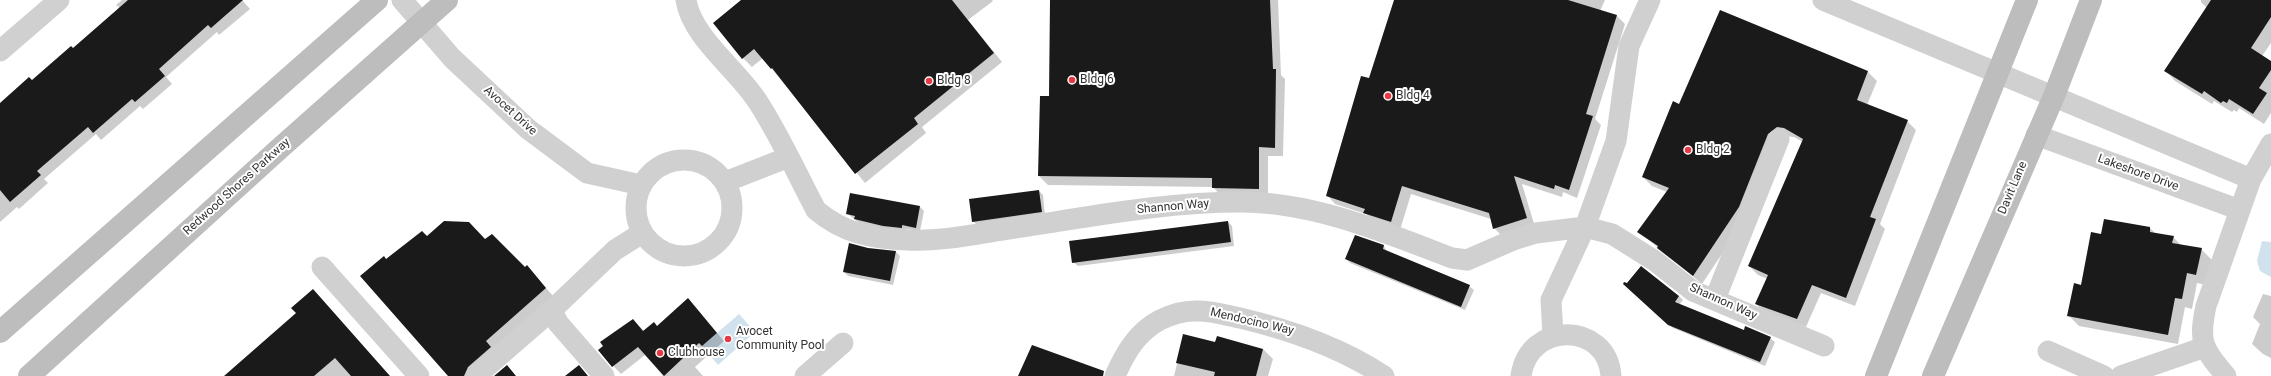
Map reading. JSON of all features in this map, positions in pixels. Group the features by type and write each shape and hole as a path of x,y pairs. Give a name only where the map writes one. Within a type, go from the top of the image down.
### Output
{"main road":[{"path":"0,332 377,0"},
{"name":"Redwood Shores Parkway","path":"29,376 448,0"},
{"path":"1876,376 2027,0"},
{"name":"Davit Lane","path":"1933,376 2054,96 2091,0"}],"street":[{"path":"0,51 59,0"},
{"name":"Avocet Drive","path":"402,0 452,58 528,129 587,173 641,185"},
{"path":"686,0 690,14 700,32 757,100 789,157 724,182"},
{"path":"1553,336 1551,300 1585,227 1616,141 1629,46 1650,0"},
{"path":"1823,0 2251,179"},
{"name":"Lakeshore Drive","path":"2036,135 2240,210"},
{"path":"1714,299 1779,139"},
{"path":"2226,376 2202,343 2202,324 2206,306 2251,179 2271,144"},
{"name":"Shannon Way","path":"789,157 816,210 829,221 846,230 889,239 937,240 1155,207 1241,202 1288,205 1337,216 1452,258 1467,260 1512,240 1536,233 1585,227 1612,234 1655,261 1693,291 1824,346"},
{"path":"682,160 699,162 713,170 724,182 731,196 732,210 729,225 722,238 710,249 696,255 680,257 665,253 658,249 652,245 642,233 636,217 636,201 641,185 652,172 661,166 682,160"},
{"path":"476,376 552,310 615,250 642,233"},
{"path":"322,267 419,376"},
{"path":"552,310 558,322 604,376"},
{"name":"Mendocino Way","path":"1116,376 1126,352 1150,327 1168,317 1194,311 1210,311 1297,333 1338,350 1384,376"},
{"path":"1520,376 1530,351 1540,342 1553,336 1567,334 1582,337 1595,345 1605,356 1611,376"},
{"path":"805,376 843,343"},
{"path":"2121,376 2205,347"},
{"path":"2048,351 2104,376"}],"water":[{"path":"2262,241 2271,242 2271,277 2260,271 2257,261"},
{"name":"Avocet Community Pool","path":"739,314 755,332 718,365 702,346"}],"building":[{"path":"128,0 243,0 211,28 208,25 159,69 165,76 135,102 132,99 93,133 88,127 37,171 41,175 10,202 0,190 0,103 29,77 32,80 71,46 73,48"},
{"path":"741,0 952,0 994,53 914,118 918,124 855,174 772,68 771,69 754,49 742,59 713,23"},
{"path":"1050,0 1270,0 1273,69 1276,69 1275,148 1259,147 1259,189 1212,188 1212,178 1038,176 1040,96 1049,96"},
{"path":"1394,0 1568,0 1617,15 1586,114 1593,116 1569,190 1555,185 1554,189 1514,176 1527,218 1493,229 1489,213 1402,186 1391,222 1363,213 1365,209 1326,196 1361,76 1369,78"},
{"path":"2211,0 2271,0 2271,17 2251,48 2271,61 2271,70 2259,88 2267,93 2253,114 2229,99 2227,103 2223,101 2221,103 2204,91 2202,94 2164,71"},
{"path":"1720,10 1868,71 1857,100 1908,120 1870,217 1876,219 1846,298 1812,285 1797,319 1755,304 1768,275 1748,266 1803,139 1784,128 1777,127 1768,134 1739,207 1693,276 1657,248 1658,246 1637,232 1669,188 1642,177 1673,101 1679,104"},
{"path":"1039,190 1042,212 972,222 969,199"},
{"path":"850,193 920,206 916,228 902,225 902,228 883,226 854,219 855,216 846,214"},
{"path":"2104,219 2150,227 2150,232 2174,236 2172,243 2202,248 2196,275 2187,273 2182,299 2175,298 2168,335 2067,316 2074,283 2081,285 2091,232 2101,234"},
{"path":"444,221 469,222 485,239 492,234 525,267 527,265 546,288 486,341 491,347 468,367 464,376 448,376 360,276 384,256 386,259 422,231 427,236"},
{"path":"1228,221 1231,242 1072,263 1069,241"},
{"path":"1355,235 1384,245 1383,249 1470,285 1461,307 1345,259"},
{"path":"849,243 868,248 896,251 890,281 843,272"},
{"path":"1641,266 1679,296 1675,302 1744,330 1745,326 1771,337 1760,362 1668,325 1623,284 1624,282 1627,283"},
{"path":"313,289 390,376 351,376 335,358 314,376 224,376 296,313 291,308"},
{"path":"688,298 717,333 702,346 699,343 664,376 638,347 612,367 598,350 603,346 600,342 633,319 643,331 654,322 657,326"},
{"path":"1183,334 1215,342 1217,336 1263,349 1256,376 1214,376 1215,372 1176,363"},
{"path":"1032,345 1104,371 1103,376 1018,376"},
{"path":"507,365 516,376 494,376"},
{"path":"579,365 588,376 565,376"}],"place":[{"name":"Bldg 6","path":"1072,80"},
{"name":"Bldg 8","path":"929,81"},
{"name":"Bldg 4","path":"1388,96"},
{"name":"Bldg 2","path":"1688,150"},
{"name":"Avocet Community Pool","path":"728,339"},
{"name":"Clubhouse","path":"660,353"}]}
